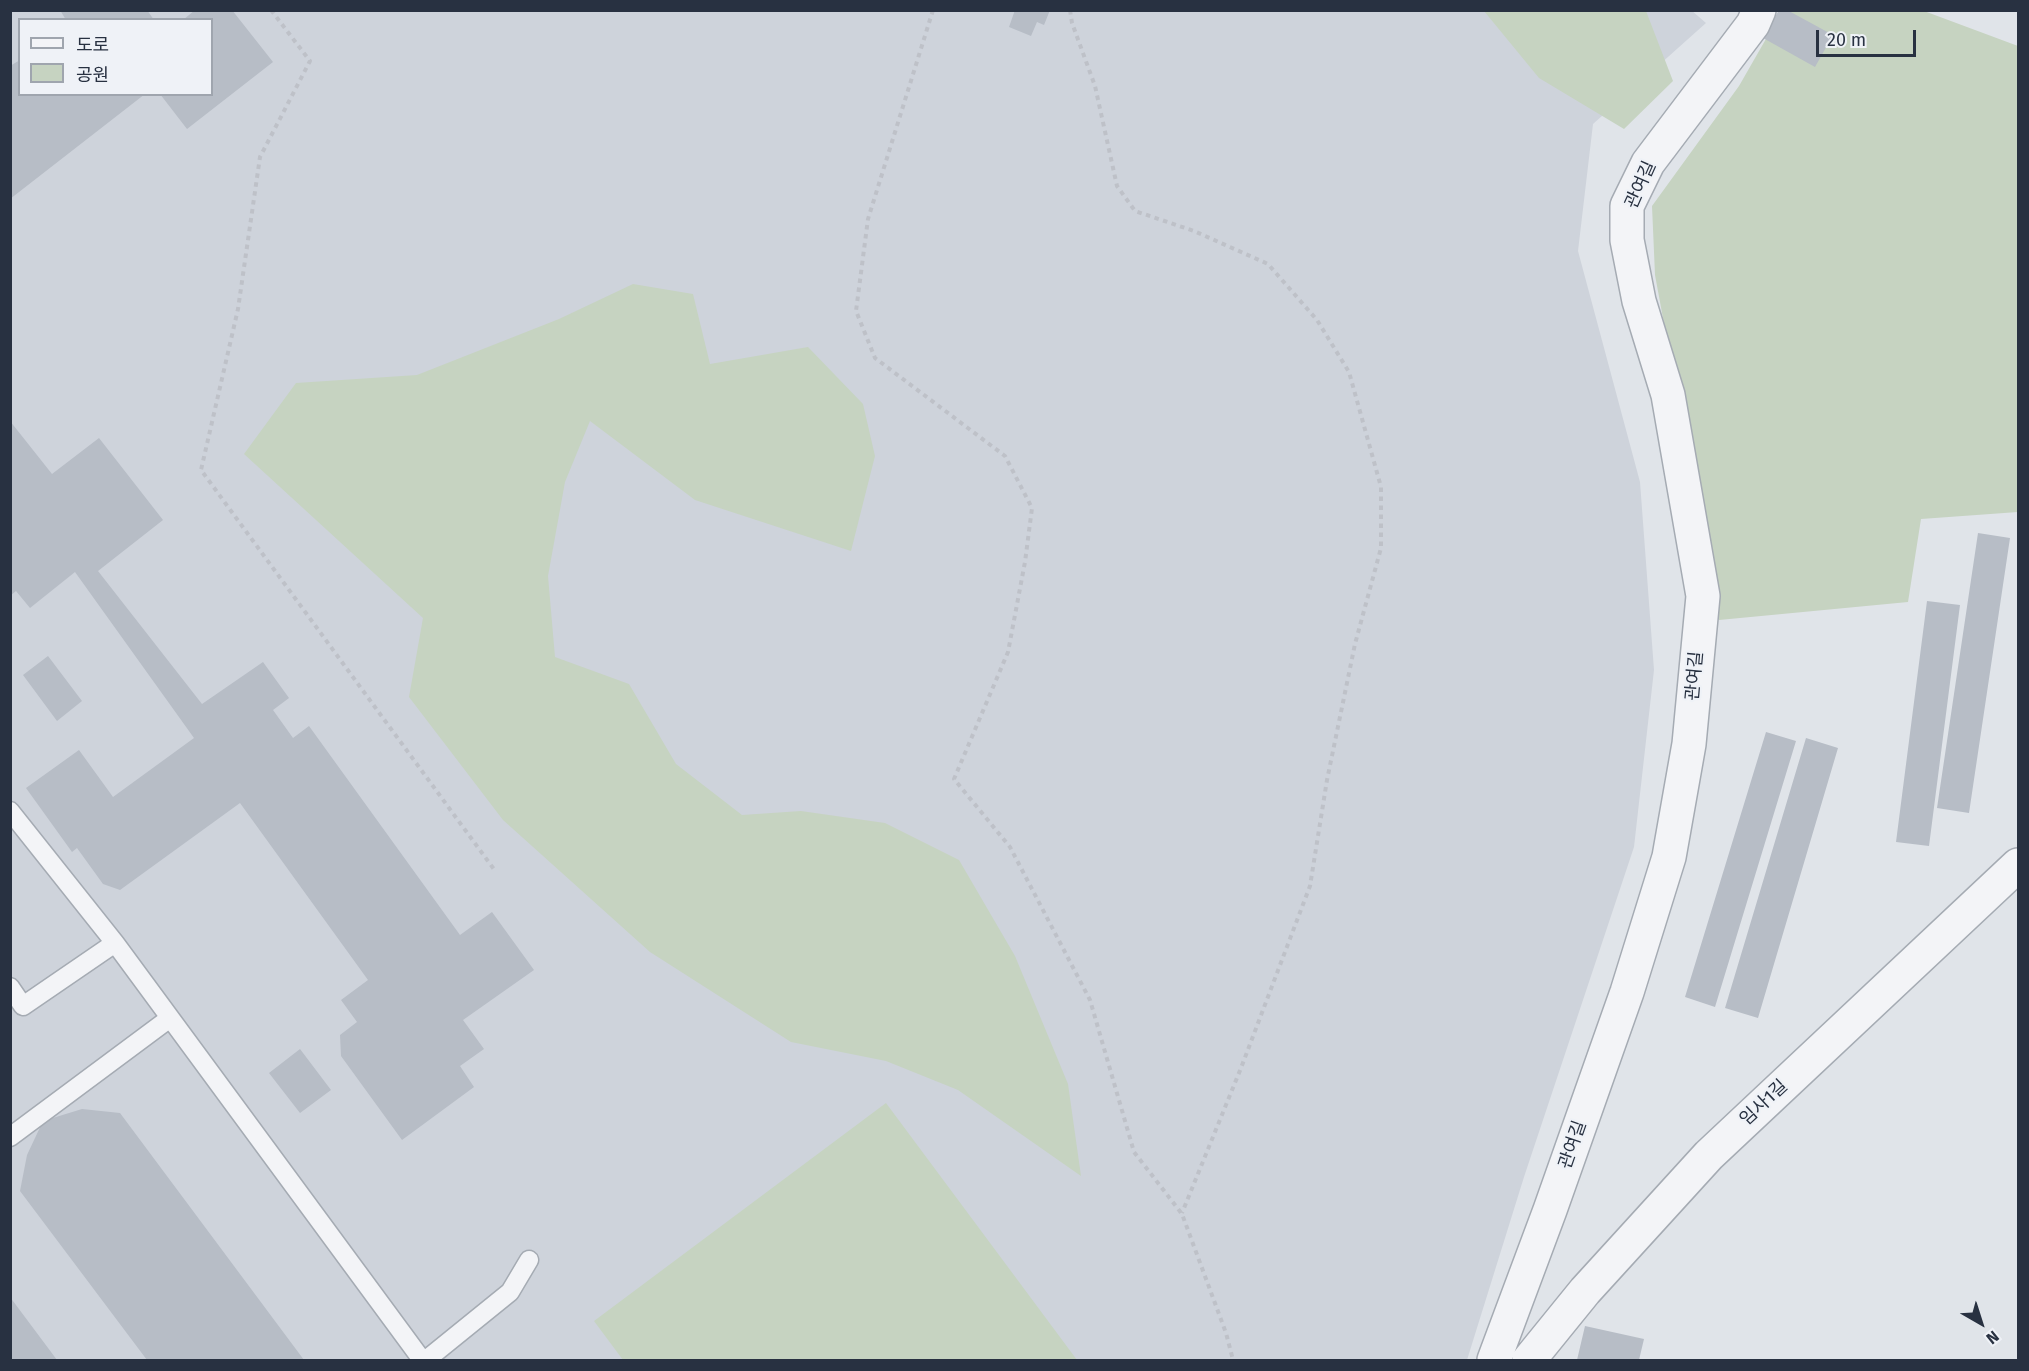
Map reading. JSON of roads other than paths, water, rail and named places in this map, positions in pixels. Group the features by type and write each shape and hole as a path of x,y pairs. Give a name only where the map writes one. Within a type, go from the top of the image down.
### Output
{"street":[{"name":"관여길","path":"1494,1360 1550,1210 1634,970 1669,857 1689,744 1703,596 1668,395 1639,301 1627,240 1627,206 1648,163 1754,24 1759,10"},
{"name":"임사1길","path":"1529,1360 1585,1291 1709,1155 2019,865"}],"lane":[{"path":"10,811 115,943 424,1360 510,1292 529,1260"},
{"path":"10,987 23,1006 115,943"},
{"path":"10,1137 170,1018"}]}
